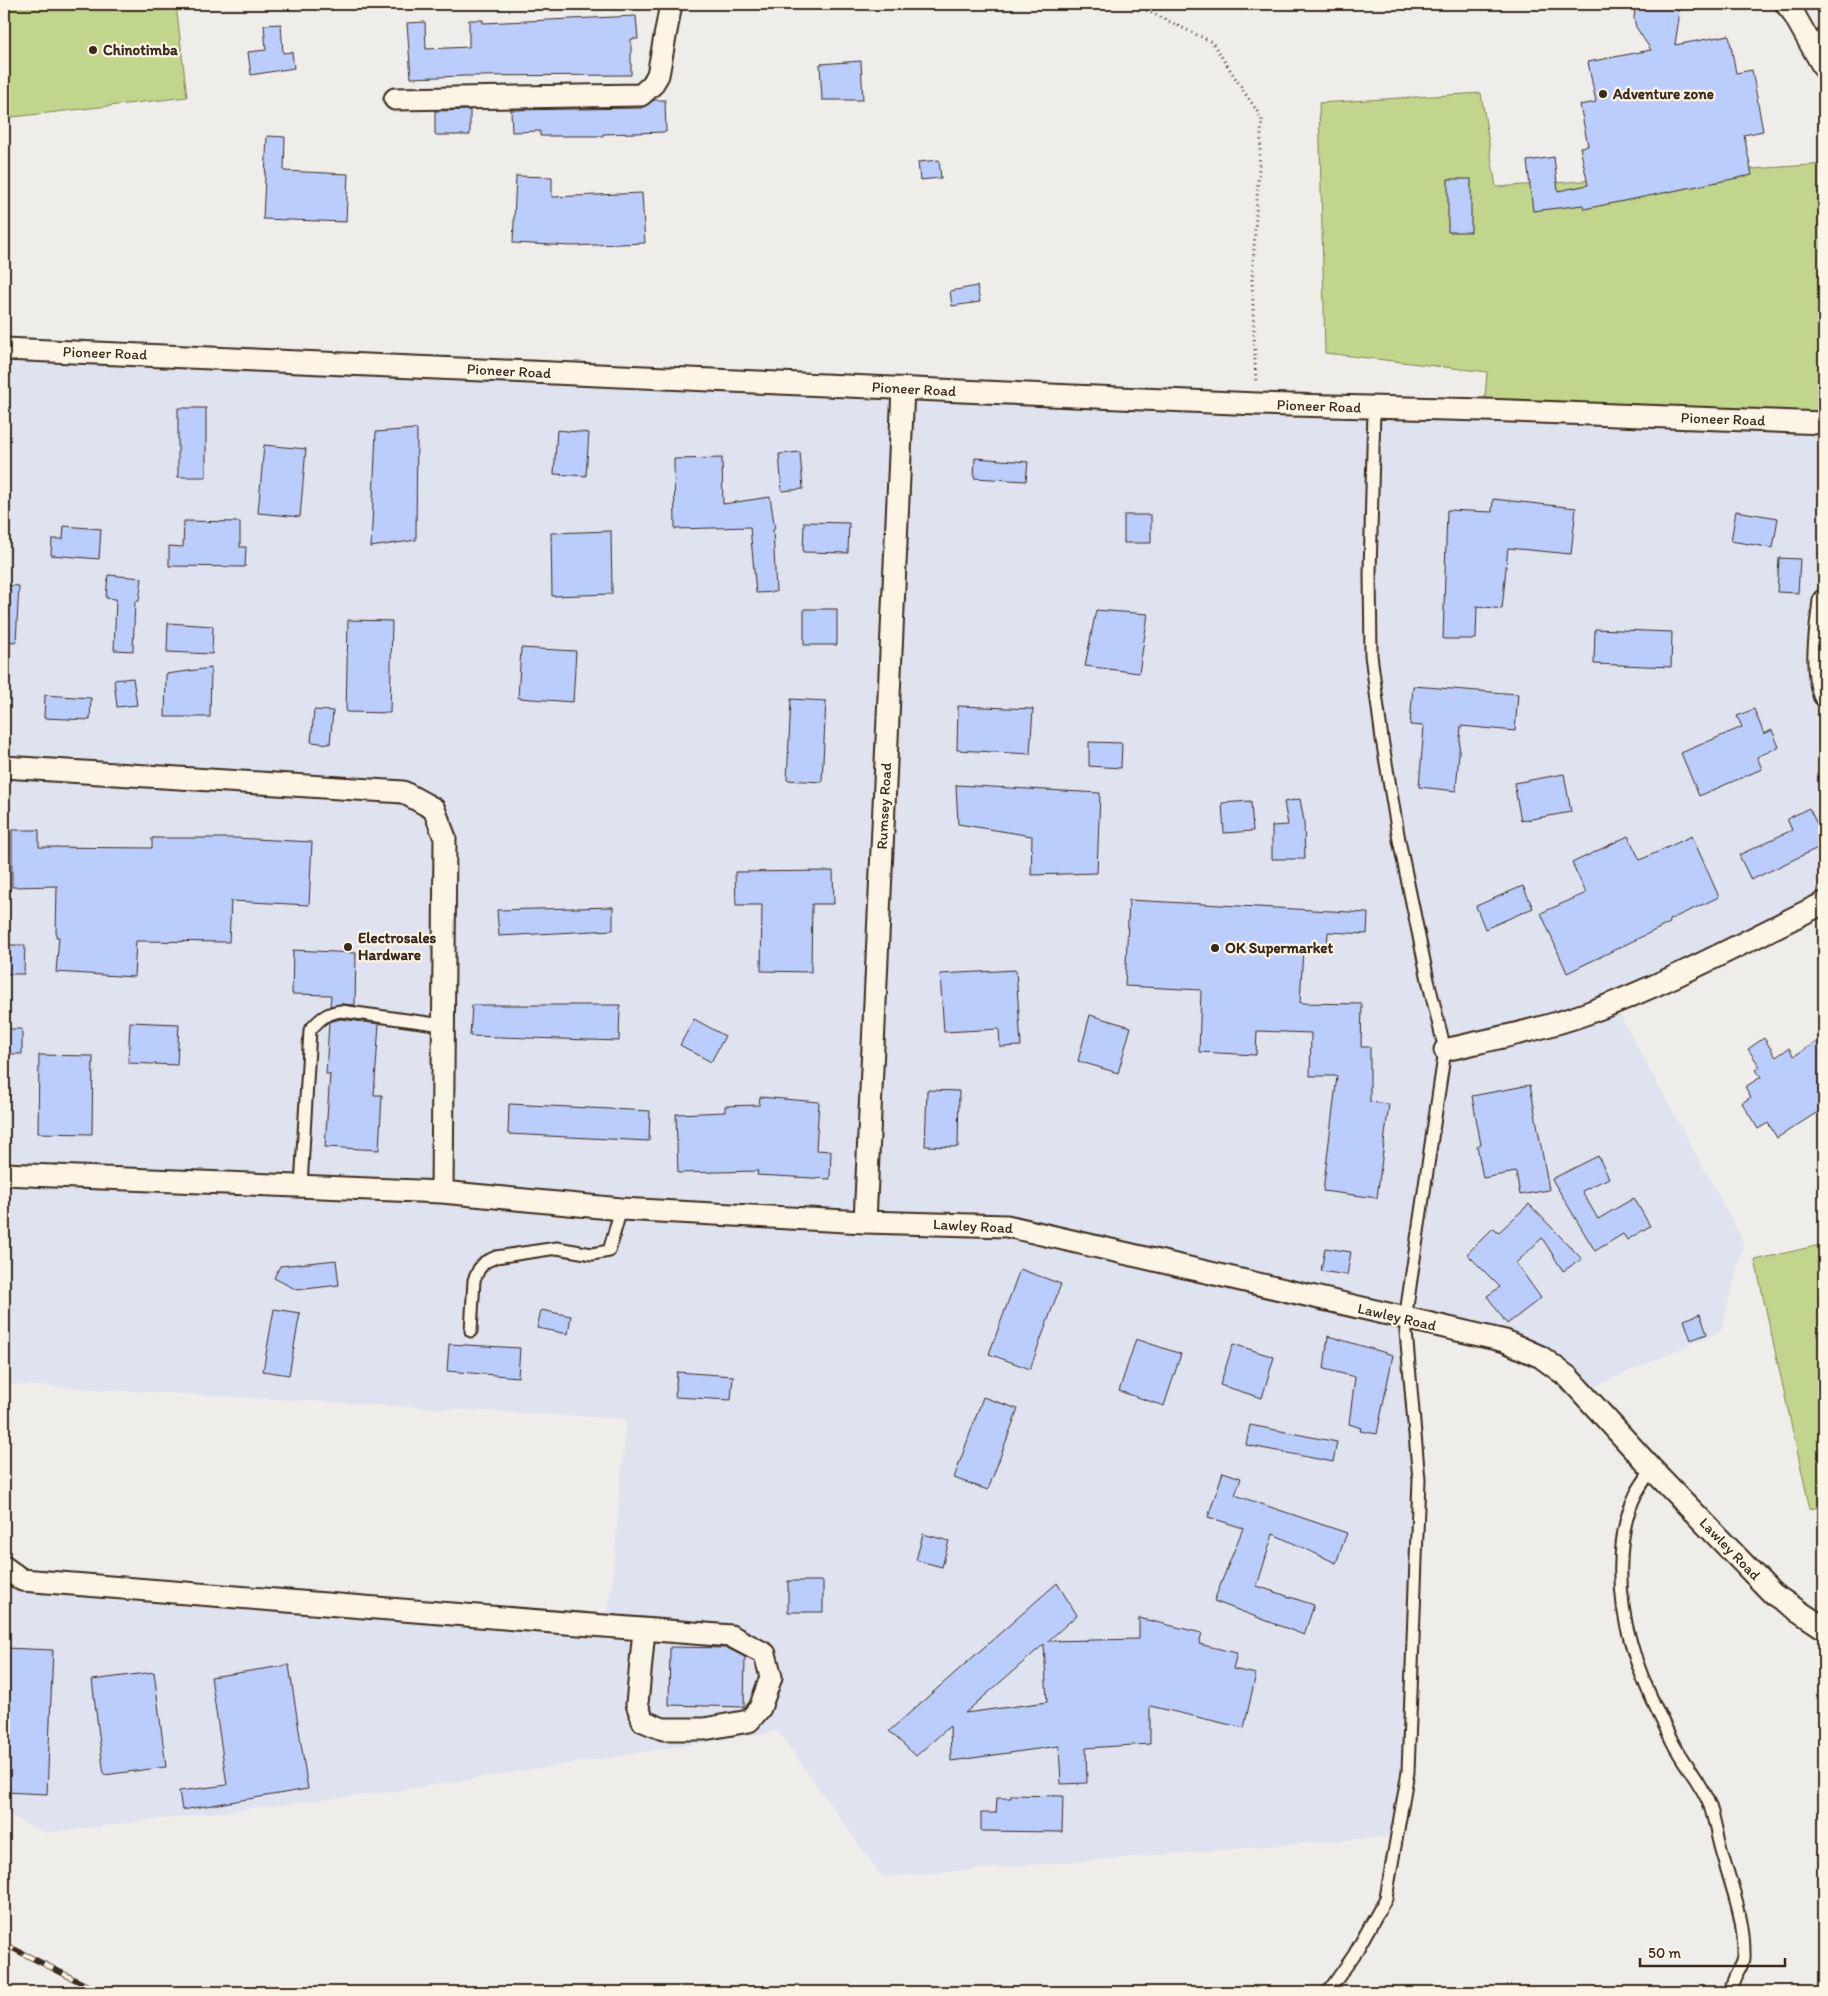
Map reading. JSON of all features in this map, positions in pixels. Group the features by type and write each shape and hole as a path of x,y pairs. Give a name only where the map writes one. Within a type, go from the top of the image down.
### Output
{"street":[{"path":"395,99 641,95 652,85 658,75 670,4"},
{"path":"1786,4 1792,11 1824,68"},
{"name":"Pioneer Road","path":"4,349 1257,404 1484,410 1824,423"},
{"name":"Rumsey Road","path":"864,1222 903,389"},
{"path":"1824,600 1818,664 1819,680 1824,695"},
{"path":"4,767 403,792 434,809 445,838 442,1192"},
{"path":"1445,1050 1525,1031 1585,1014 1659,982 1824,903"},
{"name":"Lawley Road","path":"4,1174 442,1192 621,1209 864,1222 1007,1226 1095,1245 1405,1320 1505,1341 1542,1357 1568,1377 1652,1469 1773,1594 1824,1628"},
{"path":"4,1566 22,1580 731,1636 765,1654 771,1677 760,1708 749,1721 704,1729 663,1729 643,1721 637,1704 644,1630"}],"lane":[{"path":"1328,1992 1354,1955 1386,1898 1408,1772 1419,1480 1405,1320 1445,1050 1428,980 1399,840 1382,740 1371,654 1370,574 1374,408"},
{"path":"301,1186 310,1030 320,1018 330,1012 341,1011 443,1025"},
{"path":"471,1331 474,1280 485,1262 496,1258 557,1248 592,1254 609,1251 621,1209"},
{"path":"1652,1469 1636,1495 1628,1515 1622,1547 1622,1591 1630,1643 1650,1694 1673,1743 1698,1780 1710,1806 1721,1851 1732,1883 1740,1916 1744,1960 1732,1982 1731,1992"}],"path":[{"path":"1133,4 1212,42 1262,119 1252,280 1257,404"}],"shaded area":[{"path":"4,349 1824,423 1824,903 1613,1002 1744,1243 1721,1331 1582,1392 1542,1357 1405,1320 1419,1480 1408,1772 1397,1836 882,1877 778,1731 395,1791 45,1833 4,1813 4,1567 602,1627 611,1594 626,1419 4,1384"}],"green space":[{"name":"Chinotimba","path":"4,4 176,4 187,97 4,118"},
{"path":"1481,93 1496,187 1824,164 1824,423 1484,410 1487,372 1325,353 1319,103"},
{"path":"1824,1244 1824,1506 1810,1509 1755,1260"}],"building":[{"path":"1639,4 1674,4 1678,9 1679,18 1675,45 1729,35 1736,73 1752,70 1763,131 1744,135 1752,175 1584,209 1583,205 1533,211 1527,161 1554,157 1558,191 1588,185 1580,147 1588,146 1580,105 1596,102 1588,62 1651,50 1636,27 1635,9"},
{"path":"636,16 638,39 631,39 631,75 411,78 407,23 425,22 426,49 469,47 469,20 483,20 483,23"},
{"path":"281,24 283,53 292,52 294,68 251,75 248,52 266,50 264,25"},
{"path":"861,61 863,100 822,100 820,64"},
{"path":"654,100 665,100 666,132 603,134 603,136 540,136 540,131 512,132 511,110 641,108"},
{"path":"470,110 470,135 435,135 435,111"},
{"path":"267,136 285,137 284,171 348,174 346,222 263,219"},
{"path":"939,160 941,178 920,180 918,162"},
{"path":"516,176 552,177 552,197 642,193 645,243 571,246 513,243"},
{"path":"1448,179 1471,179 1471,232 1448,232"},
{"path":"977,286 980,302 952,306 950,291"},
{"path":"178,408 206,408 206,477 178,477"},
{"path":"417,429 416,540 371,547 376,432"},
{"path":"557,430 589,433 586,476 554,474"},
{"path":"264,445 306,449 300,517 258,513"},
{"path":"800,452 803,489 782,491 779,454"},
{"path":"722,458 723,504 770,497 775,529 773,529 776,592 756,593 750,527 675,529 674,459"},
{"path":"975,458 1028,462 1026,481 974,478"},
{"path":"1493,499 1576,508 1571,554 1508,548 1502,609 1477,606 1476,639 1443,639 1447,510 1492,512"},
{"path":"1736,511 1778,518 1773,548 1731,541"},
{"path":"1124,515 1151,515 1151,543 1124,543"},
{"path":"184,521 240,522 240,547 246,547 245,567 169,566 169,546 183,547"},
{"path":"804,522 849,523 848,553 803,552"},
{"path":"64,526 101,529 99,559 51,555 52,539 63,539"},
{"path":"611,531 612,594 552,596 551,533"},
{"path":"1779,558 1800,559 1798,593 1777,592"},
{"path":"108,575 142,578 139,601 135,601 133,651 114,650 116,599 106,598"},
{"path":"4,585 19,586 16,642 4,641"},
{"path":"804,609 837,609 837,645 804,645"},
{"path":"1096,610 1148,614 1139,673 1085,666"},
{"path":"348,620 392,621 390,713 346,712"},
{"path":"168,623 213,626 212,654 167,652"},
{"path":"1595,629 1672,632 1671,667 1594,664"},
{"path":"521,648 576,651 573,702 518,698"},
{"path":"211,668 210,717 165,717 166,674"},
{"path":"133,678 137,705 117,707 114,680"},
{"path":"1413,686 1518,694 1515,731 1461,726 1456,791 1419,787 1424,726 1410,725"},
{"path":"45,695 91,698 90,720 44,718"},
{"path":"791,699 826,701 822,782 787,780"},
{"path":"958,706 1033,709 1030,754 957,750"},
{"path":"1754,709 1764,734 1772,730 1779,747 1757,757 1762,769 1699,796 1681,753 1742,727 1737,716"},
{"path":"314,710 333,711 330,744 311,742"},
{"path":"1089,742 1122,743 1121,768 1089,766"},
{"path":"1564,774 1571,812 1521,821 1514,783"},
{"path":"956,785 1100,793 1097,873 1031,875 1032,836 958,824"},
{"path":"1300,799 1304,821 1305,859 1272,859 1272,826 1288,825 1284,802"},
{"path":"1251,801 1253,831 1224,833 1222,803"},
{"path":"1809,808 1824,838 1824,845 1751,880 1739,855 1792,830 1787,819"},
{"path":"12,830 39,830 39,847 152,848 152,838 235,838 312,842 309,905 231,901 229,942 136,941 134,977 56,972 59,937 56,937 57,886 12,887"},
{"path":"1628,836 1640,860 1692,836 1719,897 1669,920 1670,923 1567,973 1541,913 1586,893 1572,863"},
{"path":"833,871 834,904 812,904 811,972 761,971 762,905 736,905 735,872"},
{"path":"1523,886 1533,908 1485,929 1476,906"},
{"path":"1129,900 1368,913 1367,934 1328,932 1327,949 1303,948 1300,1003 1362,1004 1361,1047 1370,1047 1370,1102 1389,1104 1377,1198 1323,1191 1337,1076 1310,1076 1311,1033 1257,1031 1256,1055 1199,1052 1201,990 1125,986"},
{"path":"613,907 613,930 499,936 497,910"},
{"path":"4,945 25,945 24,974 4,974"},
{"path":"293,950 356,953 355,1005 342,1004 330,1006 331,995 292,994"},
{"path":"1016,970 1021,1046 1000,1047 999,1029 944,1032 940,974"},
{"path":"472,1005 620,1005 619,1041 470,1036"},
{"path":"1090,1015 1131,1027 1118,1073 1078,1061"},
{"path":"341,1019 379,1024 374,1095 382,1095 379,1150 325,1147 330,1074 326,1074 329,1022"},
{"path":"694,1019 725,1036 711,1062 680,1045"},
{"path":"130,1022 179,1024 177,1065 128,1063"},
{"path":"4,1029 22,1029 22,1054 4,1054"},
{"path":"1824,1037 1824,1108 1777,1138 1768,1123 1758,1129 1742,1103 1751,1097 1745,1087 1761,1077 1756,1070 1760,1067 1748,1049 1764,1038 1776,1057 1789,1048 1794,1056"},
{"path":"39,1055 93,1056 92,1134 38,1133"},
{"path":"1530,1085 1549,1190 1520,1195 1516,1172 1483,1178 1477,1146 1481,1145 1472,1096"},
{"path":"927,1090 959,1091 958,1147 925,1146"},
{"path":"760,1097 819,1102 816,1150 831,1151 830,1179 757,1175 758,1171 678,1173 676,1114 725,1112 725,1106 759,1105"},
{"path":"509,1104 650,1111 649,1141 508,1134"},
{"path":"1598,1156 1609,1178 1582,1191 1598,1219 1634,1198 1650,1226 1627,1240 1623,1234 1595,1251 1552,1179"},
{"path":"1529,1204 1582,1259 1563,1271 1542,1238 1516,1263 1541,1298 1507,1324 1487,1296 1500,1287 1467,1254 1493,1228 1498,1233"},
{"path":"1325,1248 1351,1252 1347,1275 1321,1271"},
{"path":"336,1260 339,1285 297,1290 274,1278 280,1266"},
{"path":"1020,1269 1061,1284 1030,1369 989,1354"},
{"path":"274,1309 300,1313 289,1375 263,1371"},
{"path":"541,1310 571,1316 568,1334 537,1328"},
{"path":"1700,1314 1707,1334 1691,1340 1684,1320"},
{"path":"1328,1336 1393,1355 1377,1434 1360,1431 1361,1428 1349,1424 1355,1377 1324,1369"},
{"path":"1136,1339 1181,1354 1164,1406 1119,1391"},
{"path":"449,1344 520,1348 518,1377 447,1371"},
{"path":"1233,1344 1274,1357 1262,1398 1220,1385"},
{"path":"677,1372 733,1376 731,1400 675,1397"},
{"path":"983,1397 1018,1409 988,1490 954,1478"},
{"path":"1250,1425 1337,1442 1333,1462 1246,1445"},
{"path":"1223,1472 1241,1478 1235,1495 1347,1533 1336,1563 1273,1534 1257,1586 1314,1605 1304,1635 1214,1601 1243,1528 1208,1517"},
{"path":"923,1534 949,1541 942,1567 916,1560"},
{"path":"788,1581 823,1581 823,1612 788,1612"},
{"path":"1057,1583 1077,1615 1048,1641 1139,1639 1139,1618 1202,1633 1199,1644 1237,1653 1233,1669 1256,1674 1244,1728 1150,1706 1150,1744 1086,1748 1087,1783 1061,1784 1059,1746 951,1761 950,1726 916,1756 889,1731","holes":["1044,1644 1047,1702 965,1713"]},
{"path":"670,1647 727,1648 745,1657 744,1707 669,1705"},
{"path":"4,1648 53,1650 47,1794 4,1792"},
{"path":"289,1665 308,1789 182,1810 179,1791 227,1785 211,1677"},
{"path":"154,1672 166,1767 104,1775 92,1680"},
{"path":"1011,1795 1063,1796 1062,1832 981,1831 981,1813 996,1813 997,1798 1011,1798"}],"railway":[{"path":"4,1944 100,1992"}],"place":[{"name":"Chinotimba","path":"93,50"},
{"name":"Adventure zone","path":"1603,94"},
{"name":"Electrosales Hardware","path":"348,947"},
{"name":"OK Supermarket","path":"1215,948"}]}
